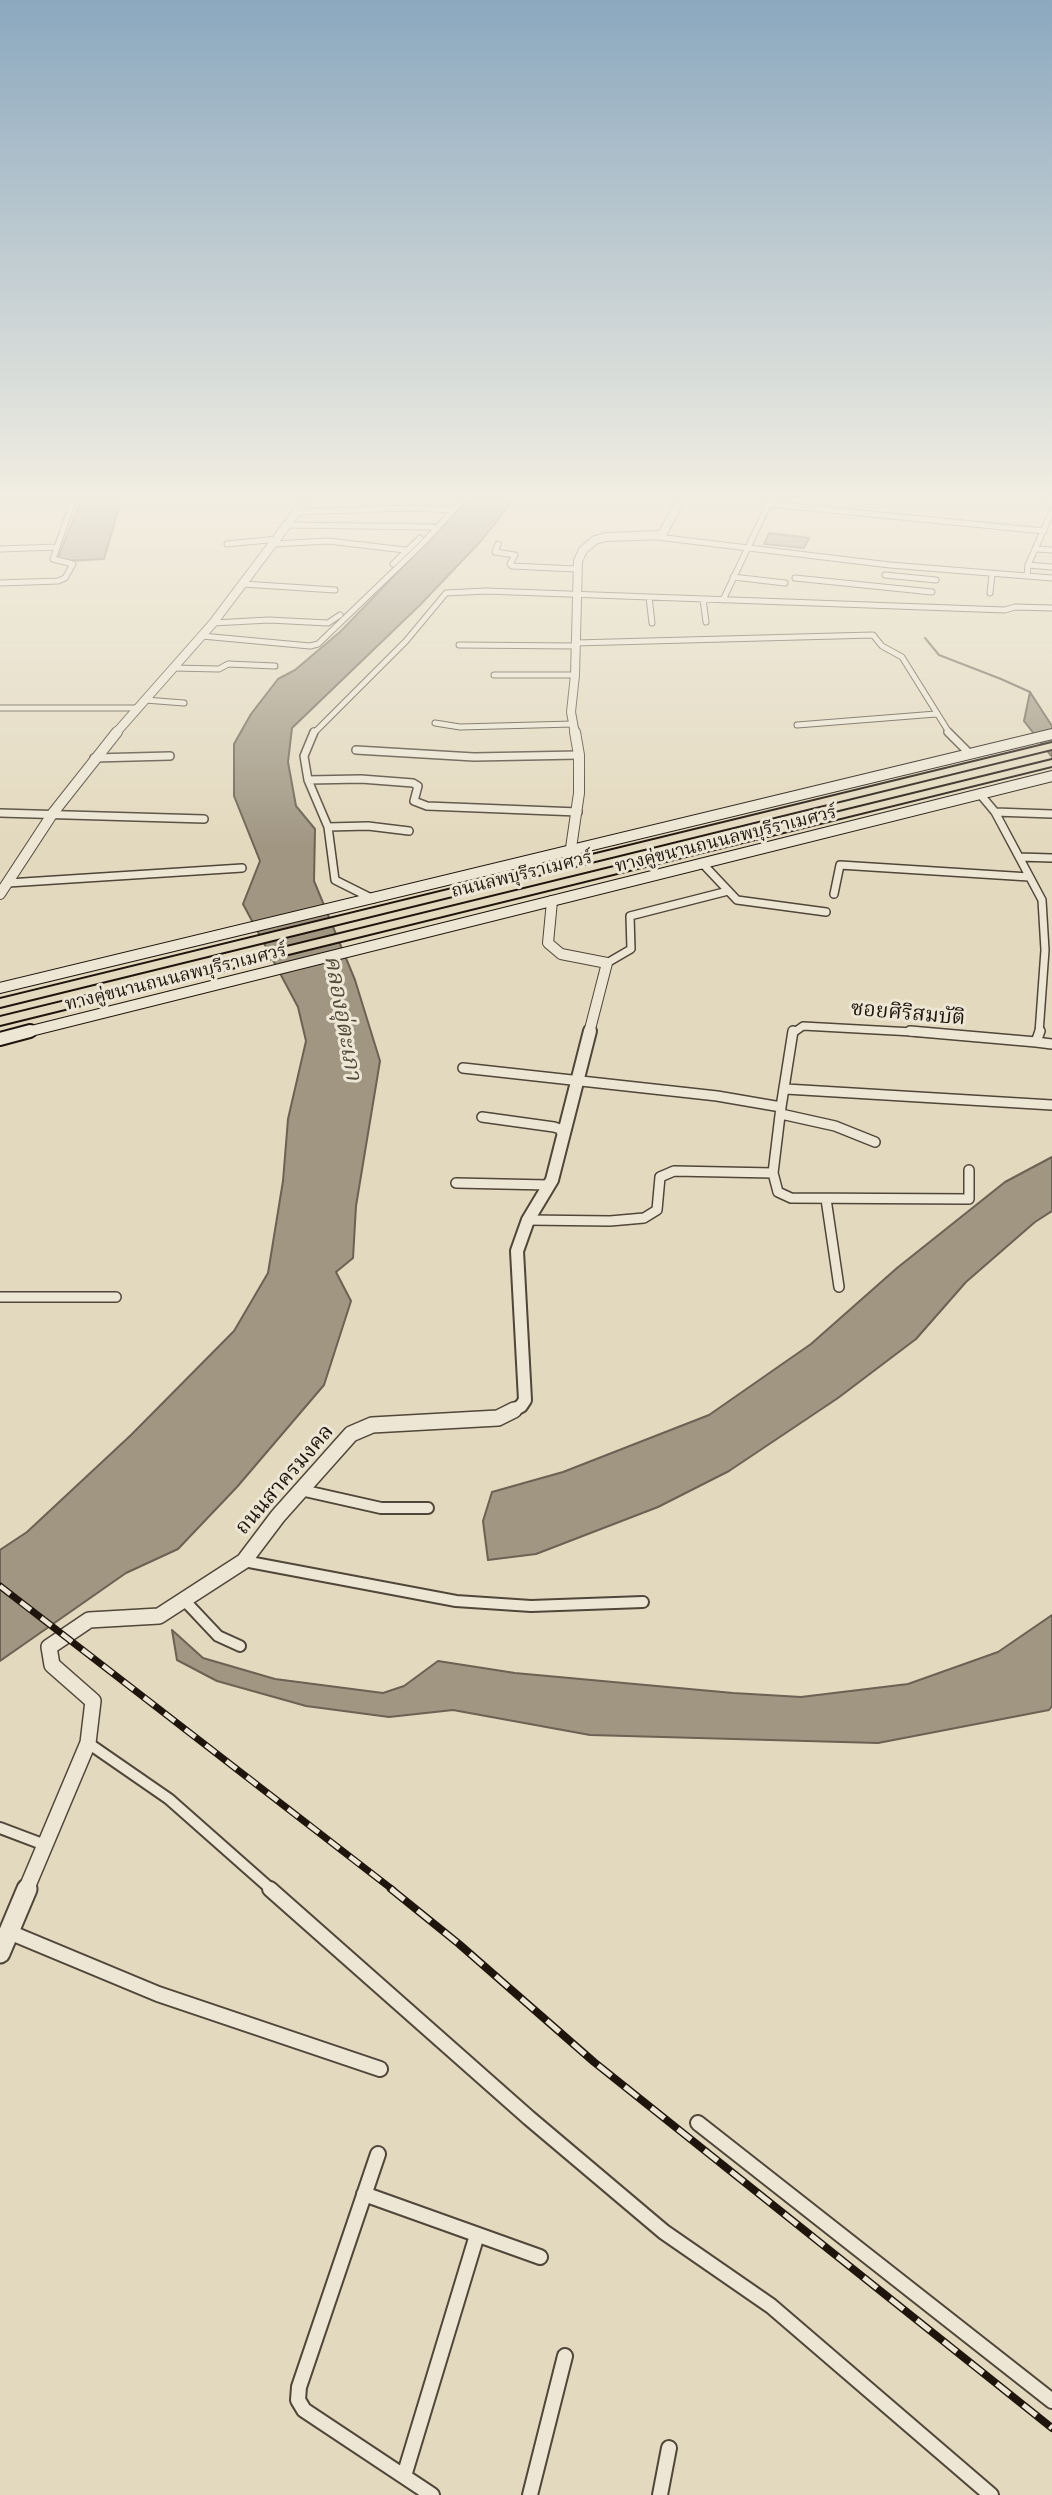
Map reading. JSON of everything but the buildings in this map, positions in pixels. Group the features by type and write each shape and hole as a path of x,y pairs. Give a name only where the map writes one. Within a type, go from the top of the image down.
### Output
{"main road":[{"name":"ถนนลพบุรีราเมศวร์","path":"0,1003 1052,746"},
{"name":"ถนนลพบุรีราเมศวร์","path":"0,1021 1052,763"},
{"path":"673,839 686,853"},
{"name":"ทางคู่ขนานถนนลพบุรีราเมศวร์","path":"235,931 370,899"},
{"name":"ถนนสาครมงคล","path":"0,1953 88,1743"}],"street":[{"path":"0,894 53,813 94,758 221,613"},
{"path":"214,623 269,620 332,622 341,613"},
{"path":"202,636 310,646 318,644 350,613"},
{"path":"370,899 335,880 328,827 308,780 304,756 314,731 406,641 429,613"},
{"path":"571,848 578,812 579,755 573,724 576,613"},
{"path":"651,613 652,623"},
{"path":"705,613 706,622"},
{"path":"459,645 873,635 882,646 902,657 951,736 969,753"},
{"path":"173,668 219,669 228,664 275,666"},
{"path":"494,675 575,675"},
{"path":"145,699 184,703"},
{"path":"0,708 137,708"},
{"path":"797,725 936,714"},
{"path":"435,723 460,727 573,724"},
{"name":"ทางคู่ขนานถนนลพบุรีราเมศวร์","path":"370,899 571,848 666,828 1052,734"},
{"path":"356,750 474,757 579,755"},
{"path":"94,758 170,756"},
{"name":"ทางคู่ขนานถนนลพบุรีราเมศวร์","path":"0,1039 397,942 1052,776"},
{"path":"308,780 362,779 413,783 418,786 414,800 426,806 578,812"},
{"path":"980,794 995,812 1042,900 1048,922 1039,1039 1036,1042 1052,1044"},
{"path":"995,812 1052,814"},
{"path":"0,813 204,819"},
{"path":"328,827 366,826 409,831"},
{"path":"1019,858 1052,858"},
{"path":"703,864 737,900 826,912"},
{"path":"834,894 840,865 1029,877"},
{"path":"8,883 242,868"},
{"path":"552,901 548,943 561,954 607,963 631,949 631,916 728,891"},
{"name":"ทางคู่ขนานถนนลพบุรีราเมศวร์","path":"0,988 235,931"},
{"name":"ถนนสาครมงคล","path":"88,1743 93,1701 52,1665 48,1647 89,1620 159,1616 244,1561 301,1490 351,1434 372,1425 498,1418 521,1406 524,1400 517,1251 528,1220 548,1185 578,1082 607,963"},
{"path":"1042,1006 1052,1007"},
{"name":"ซอยศิริสมบัติ","path":"773,1173 793,1031 803,1026 857,1027 1036,1042"},
{"path":"463,1068 717,1096 781,1110 835,1126 875,1142"},
{"path":"786,1089 1052,1105"},
{"path":"482,1117 554,1127 560,1129 563,1135"},
{"path":"528,1220 610,1221 644,1218 657,1210 660,1177 674,1171 773,1173 778,1192 791,1198 969,1199 969,1170"},
{"path":"456,1183 548,1185"},
{"path":"826,1199 839,1287"},
{"path":"868,1199 870,1209"},
{"path":"0,1297 116,1297"},
{"path":"301,1490 381,1508 428,1508"},
{"path":"244,1561 456,1601 531,1606 643,1602"},
{"path":"185,1601 218,1636 240,1646"},
{"path":"88,1743 169,1799 540,2127 664,2232 771,2305 991,2495"},
{"path":"0,1828 45,1845"},
{"path":"9,1932 158,1994 380,2069"},
{"path":"698,2123 1052,2401"},
{"path":"378,2154 299,2387 298,2400 304,2410 432,2495"},
{"path":"364,2194 540,2258"},
{"path":"404,2476 477,2235"},
{"path":"530,2495 565,2356"},
{"path":"660,2495 669,2448"}],"water":[{"name":"คลองอุ่ตะเภา","path":"358,613 411,613 292,728 288,762 296,806 315,829 314,881 355,980 380,1061 356,1206 353,1258 336,1272 351,1301 324,1385 237,1487 178,1549 126,1573 0,1661 0,1550 27,1532 131,1435 234,1331 268,1273 283,1181 288,1119 306,1041 298,1007 243,904 260,861 234,796 234,744 251,714 278,679 295,670"},
{"path":"1030,692 1052,726 1052,757 1024,721"},
{"path":"1052,1157 1052,1211 1035,1222 966,1282 916,1339 838,1398 729,1471 658,1507 536,1554 488,1560 483,1521 492,1492 563,1472 709,1415 811,1344 897,1268 1005,1182"},
{"path":"1052,1615 1052,1706 1049,1710 878,1743 590,1735 453,1710 389,1717 306,1706 217,1681 177,1660 172,1630 203,1658 275,1679 383,1693 404,1686 438,1661 515,1673 801,1697 908,1684 998,1652"}],"waterway":[{"path":"925,638 939,655 1001,679 1030,692 1031,695"}],"railway":[{"path":"0,1586 393,1890"},
{"path":"391,1889 459,1944 594,2062 1052,2428"}]}
